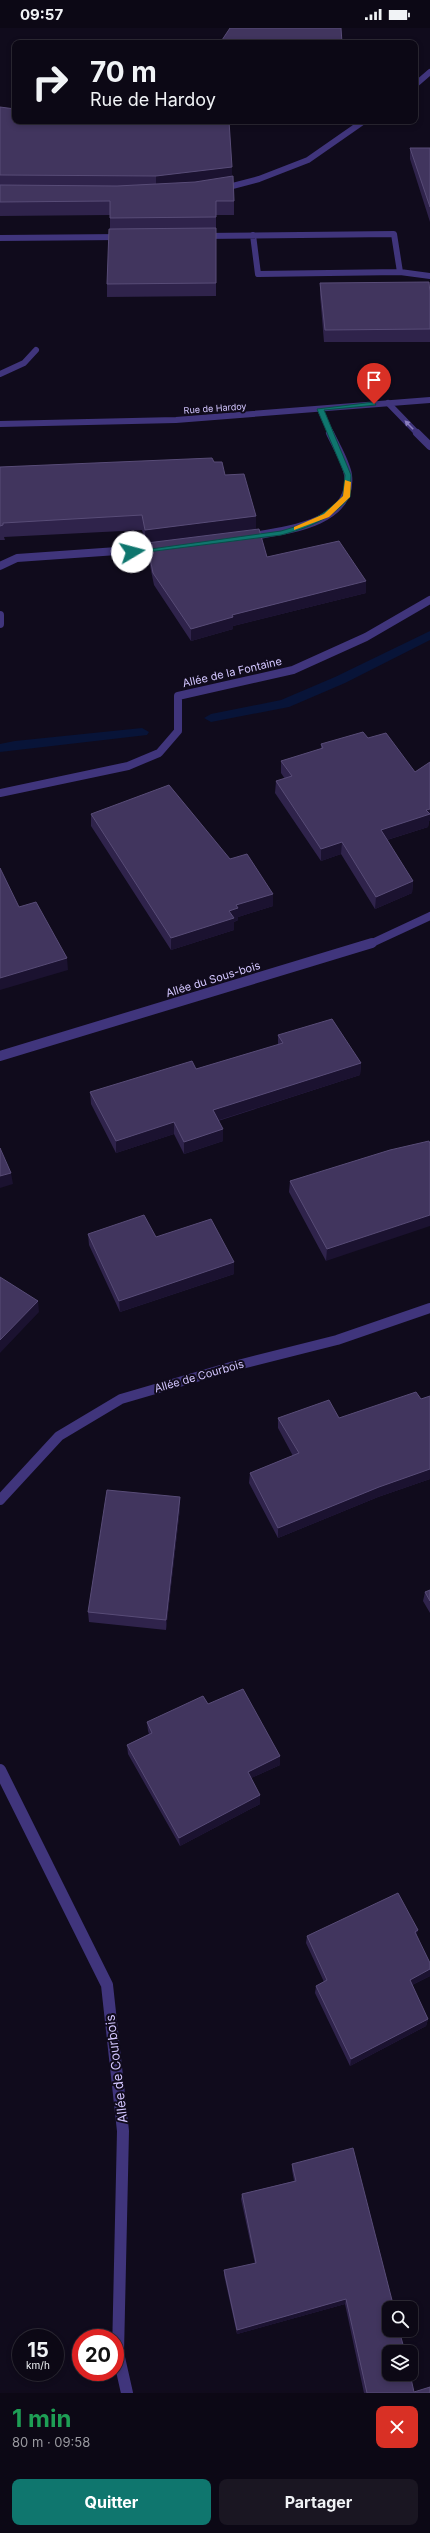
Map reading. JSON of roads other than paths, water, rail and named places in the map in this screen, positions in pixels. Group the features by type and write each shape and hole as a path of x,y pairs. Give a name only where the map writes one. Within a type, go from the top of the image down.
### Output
{"street":[{"path":"418,82 430,72"},
{"path":"214,190 259,179 308,160 360,124"},
{"path":"194,236 394,234 400,272"},
{"path":"253,235 258,274 400,272 430,276"},
{"path":"0,238 132,236"},
{"path":"0,374 24,363 36,350"},
{"name":"Rue de Hardoy","path":"0,424 176,420 430,400"},
{"path":"388,403 430,446"},
{"path":"242,538 301,528 327,516 346,497 348,475 320,409"},
{"path":"0,566 17,558 132,552 171,547"},
{"name":"Allée de la Fontaine","path":"0,793 128,766 159,753 178,731 178,696 293,670 366,637 430,600"},
{"path":"0,614 0,624"},
{"name":"Allée du Sous-bois","path":"0,1056 369,945 430,916"},
{"name":"Allée de Courbois","path":"0,1500 58,1436 120,1399 234,1366 337,1340 430,1308"},
{"name":"Allée de Courbois","path":"0,1770 106,1985 123,2131 118,2353 127,2393"}],"waterway":[{"path":"211,718 284,704 340,680 430,635"},
{"path":"0,748 15,745 142,732"}]}
